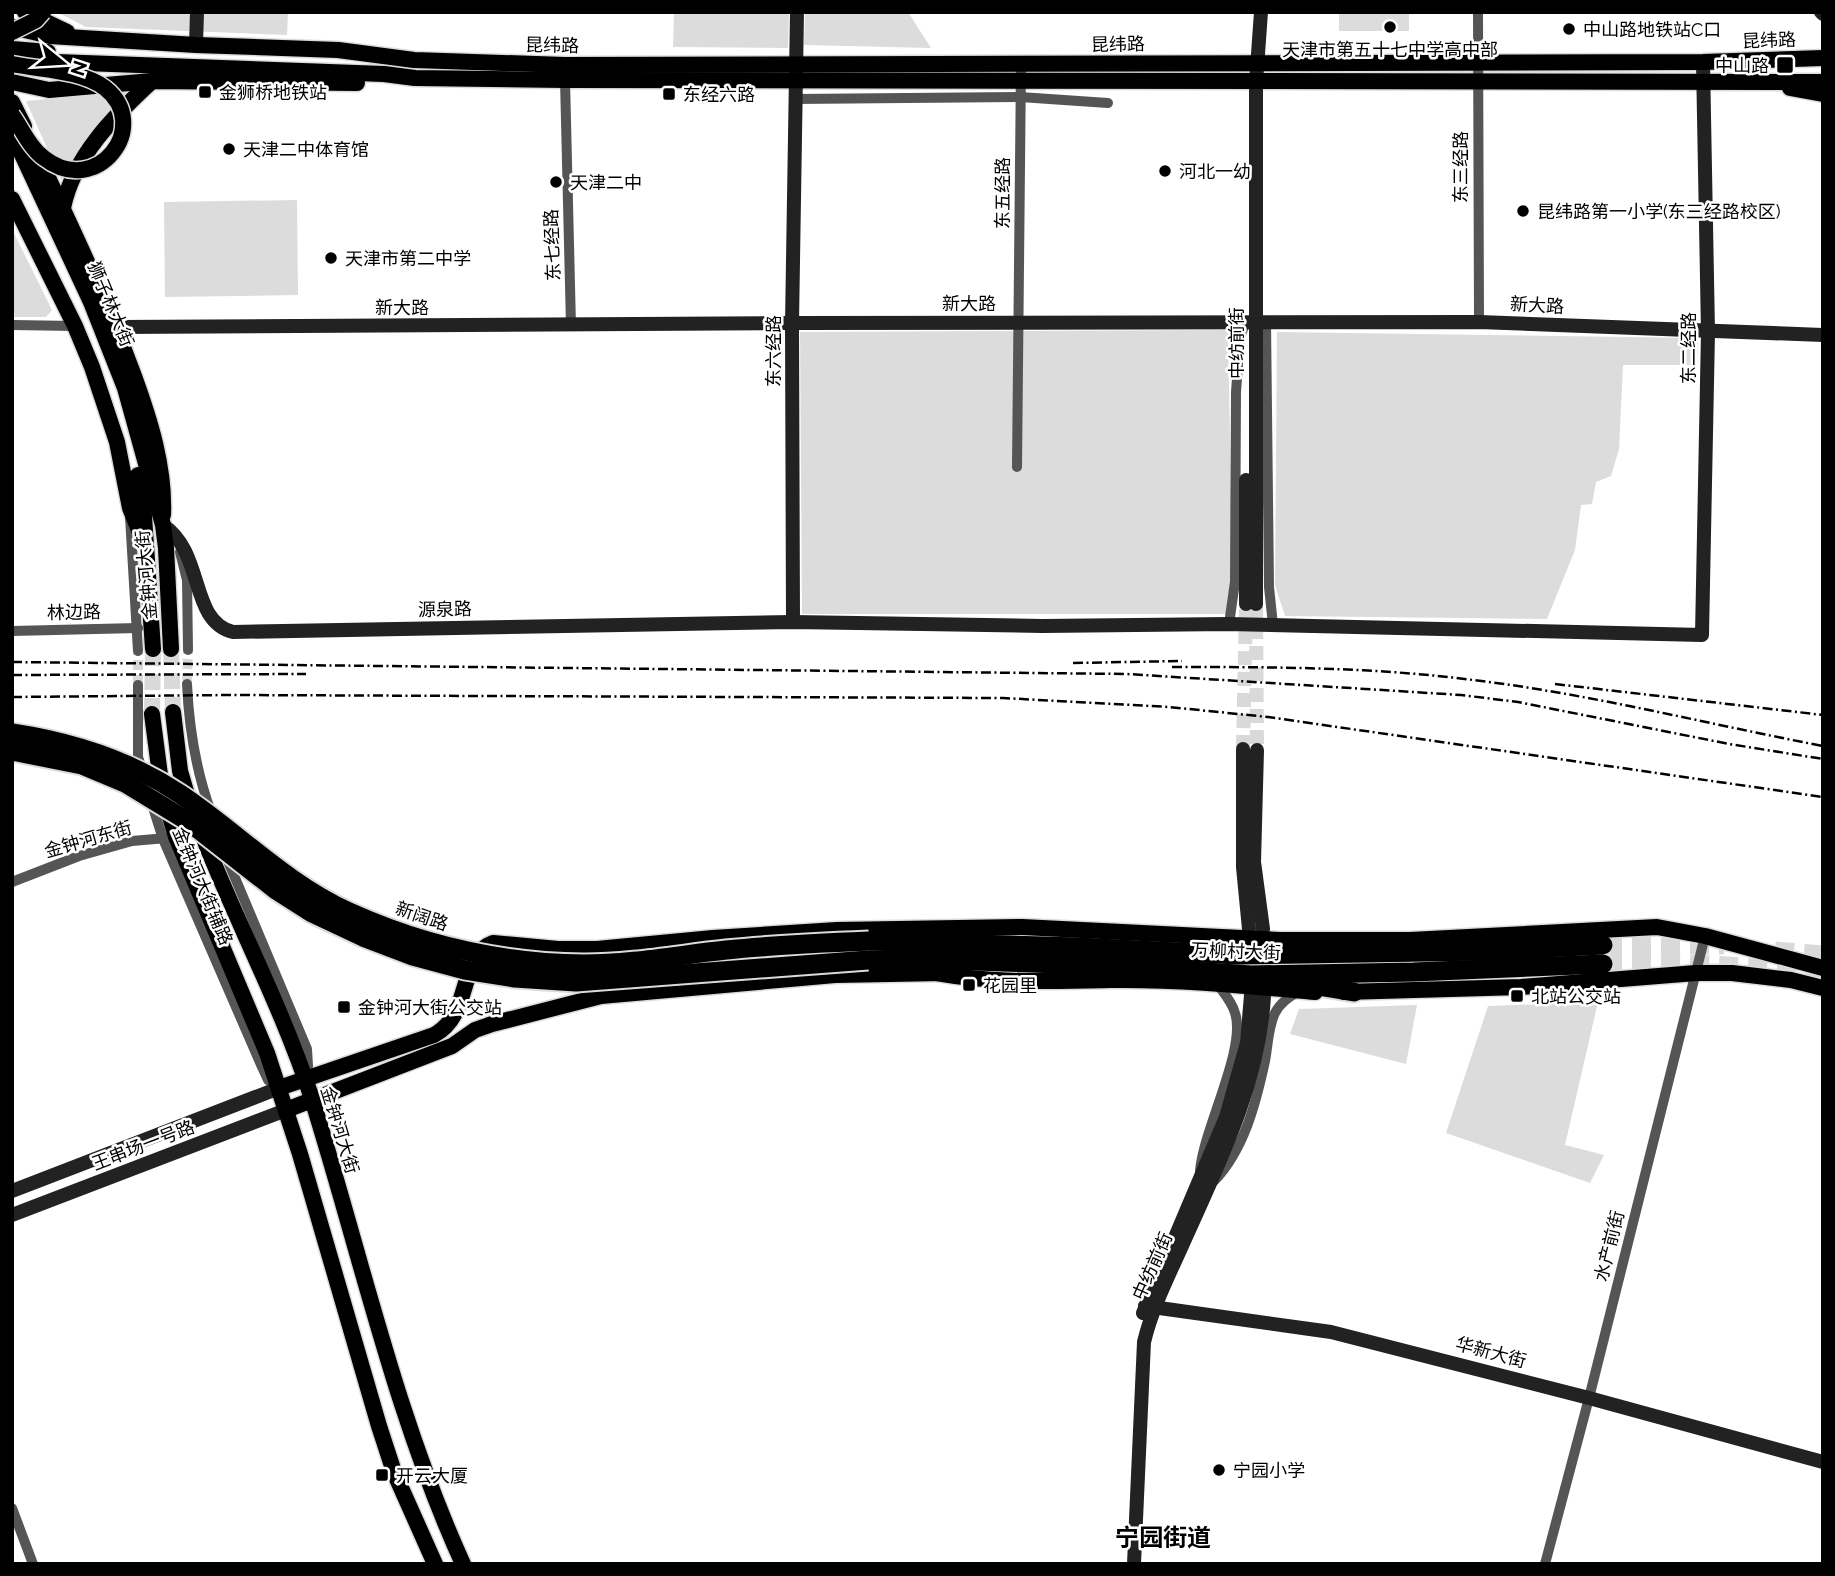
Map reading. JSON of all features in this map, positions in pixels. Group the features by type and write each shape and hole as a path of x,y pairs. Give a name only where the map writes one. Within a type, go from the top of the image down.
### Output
{"highway":[{"name":"新阔路","path":"12,733 55,740 116,760 149,775 196,805 276,869 300,884 346,911 437,945 488,957 587,964 778,945 868,951"},
{"path":"12,751 82,765 125,783 189,821 276,890 312,913 363,937 413,956 465,970 515,978 576,982 868,951"},
{"name":"万柳村大街","path":"1078,947 1255,955 1486,951 1603,954 1414,972 1251,975 919,960 868,951 1078,947"},
{"path":"1251,975 1354,992"}],"main road":[{"path":"25,12 51,27 83,38"},
{"path":"12,29 36,20 43,12"},
{"path":"12,29 50,36 338,51 415,60"},
{"path":"12,49 343,68 415,78"},
{"name":"昆纬路","path":"1021,81 1257,62 1703,62 1820,58"},
{"path":"12,62 343,68 415,60"},
{"name":"昆纬路","path":"415,60 1021,81 1823,82"},
{"path":"12,62 93,81 112,96 123,126 119,144 108,159 95,167 73,172 41,157 13,116"},
{"name":"昆纬路","path":"415,78 565,80 795,73"},
{"path":"12,82 49,90 152,80 333,84 381,83 415,78"},
{"path":"62,208 71,178 86,153 130,101 152,80"},
{"path":"1768,81 1796,90 1823,94"},
{"path":"13,116 62,208 116,327 145,408 160,467 164,494 163,525"},
{"name":"狮子林大街","path":"13,116 125,388 142,502"},
{"name":"狮子林大街","path":"12,158 84,308 109,367 131,440 142,502"},
{"path":"12,199 75,326 142,502"},
{"name":"金钟河大街","path":"142,502 163,525 171,649"},
{"name":"金钟河大街","path":"142,502 146,650"},
{"name":"金钟河大街","path":"173,712 178,760 185,791 211,860 305,1079 411,1434 436,1505 463,1564"},
{"path":"152,714 170,838 267,1053 379,1426 398,1483 435,1564"},
{"path":"279,1088 445,1029 457,1012 477,954 493,943 558,949 597,949 837,930 1022,927 1234,939 1362,940 1657,927 1705,936 1823,968"},
{"path":"956,929 1056,940 1078,947"},
{"path":"1255,955 1362,940"},
{"path":"286,1110 452,1046 475,1030 601,996 822,976 1061,971 1116,967"},
{"path":"935,973 973,980 1051,983 1111,980 1354,992 1521,987 1696,973 1759,975 1823,988"},
{"path":"267,1053 275,1059 284,1059 289,1054 291,1044"}],"street":[{"path":"196,45 197,12"},
{"name":"东六经路","path":"793,622 792,323 797,12"},
{"name":"中纺前街","path":"1251,604 1256,321 1256,82 1261,12"},
{"name":"东三经路","path":"1478,12 1479,322"},
{"name":"东二经路","path":"1702,635 1708,332 1703,62"},
{"name":"东七经路","path":"565,80 571,326"},
{"path":"795,99 1021,81 1108,103"},
{"name":"东五经路","path":"1017,467 1021,81"},
{"path":"1228,624 1235,582 1236,392 1240,337 1256,321"},
{"path":"1256,321 1273,625"},
{"name":"新大路","path":"116,327 1479,322 1823,335"},
{"path":"12,325 75,326"},
{"path":"142,502 138,628 146,650"},
{"path":"163,525 179,549 187,579 188,650"},
{"name":"源泉路","path":"163,525 175,533 185,547 210,617 220,629 233,632 793,622 1042,626 1228,624 1702,635"},
{"name":"林边路","path":"12,631 138,628"},
{"name":"金钟河大街辅路","path":"187,684 188,723 203,789 232,872 307,1049 308,1066 305,1079"},
{"name":"金钟河大街辅路","path":"138,685 138,757 261,1067 268,1080 279,1088"},
{"path":"1250,749 1256,929"},
{"name":"金钟河东街","path":"12,882 92,852 132,841 170,838"},
{"name":"水产前街","path":"1545,1564 1705,936"},
{"path":"1204,1183 1204,1142 1222,1095 1237,1030 1236,1014 1218,985"},
{"path":"1204,1183 1226,1169 1251,1113 1275,1013 1285,999 1299,990"},
{"name":"中纺前街","path":"1134,1564 1142,1362 1150,1306 1204,1183 1242,1107 1260,1033 1257,996"},
{"name":"王串场一号路","path":"12,1191 279,1088"},
{"name":"王串场一号路","path":"12,1215 286,1110"},
{"path":"1125,1564 1134,1356 1139,1324 1150,1306"},
{"name":"华新大街","path":"1150,1306 1331,1332 1823,1462"},
{"path":"12,1508 33,1564"}],"shaded area":[{"path":"57,12 288,12 287,35 86,27"},
{"path":"674,12 789,12 788,48 673,47"},
{"path":"805,12 908,12 931,48 804,45"},
{"path":"1339,12 1409,12 1409,31 1339,31"},
{"path":"132,91 74,160 61,180 26,101"},
{"path":"297,200 298,295 165,297 164,202"},
{"path":"12,229 52,310 46,317 12,317"},
{"path":"1228,330 1233,614 802,614 800,332"},
{"path":"1277,332 1698,338 1697,365 1623,365 1619,449 1611,476 1596,482 1592,504 1581,505 1575,550 1547,619 1285,616 1275,585"},
{"path":"1598,1002 1565,1145 1604,1155 1590,1183 1446,1133 1488,1006"},
{"path":"1417,1005 1406,1064 1290,1034 1299,1009"}],"tunnel":[{"path":"1243,749 1246,604"},
{"path":"1256,604 1257,750"},
{"path":"152,714 153,649"},
{"path":"171,649 173,712"},
{"path":"187,684 188,650"},
{"path":"138,651 138,685"},
{"path":"1603,945 1724,945"},
{"path":"1775,951 1823,955"},
{"path":"1603,964 1686,964 1823,974"}],"railway":[{"path":"1073,663 1182,661"},
{"path":"12,662 1127,674 1461,695 1518,702 1729,744 1823,759"},
{"path":"1172,667 1360,670 1473,680 1605,701 1823,746"},
{"path":"12,675 306,674"},
{"path":"1555,684 1823,715"},
{"path":"12,697 231,695 1003,698 1169,707 1268,717 1823,797"}],"place":[{"name":"天津市第五十七中学高中部","path":"1390,27"},
{"name":"中山路地铁站C口","path":"1569,29"},
{"name":"中山路","path":"1785,65"},
{"name":"金狮桥地铁站","path":"205,92"},
{"name":"东经六路","path":"669,94"},
{"name":"天津二中体育馆","path":"229,149"},
{"name":"河北一幼","path":"1165,171"},
{"name":"天津二中","path":"556,182"},
{"name":"昆纬路第一小学(东三经路校区)","path":"1523,211"},
{"name":"天津市第二中学","path":"331,258"},
{"name":"花园里","path":"969,985"},
{"name":"北站公交站","path":"1517,996"},
{"name":"金钟河大街公交站","path":"344,1007"},
{"name":"宁园小学","path":"1219,1470"},
{"name":"开云大厦","path":"382,1475"}],"district":[{"name":"宁园街道","path":"1163,1537"}]}
